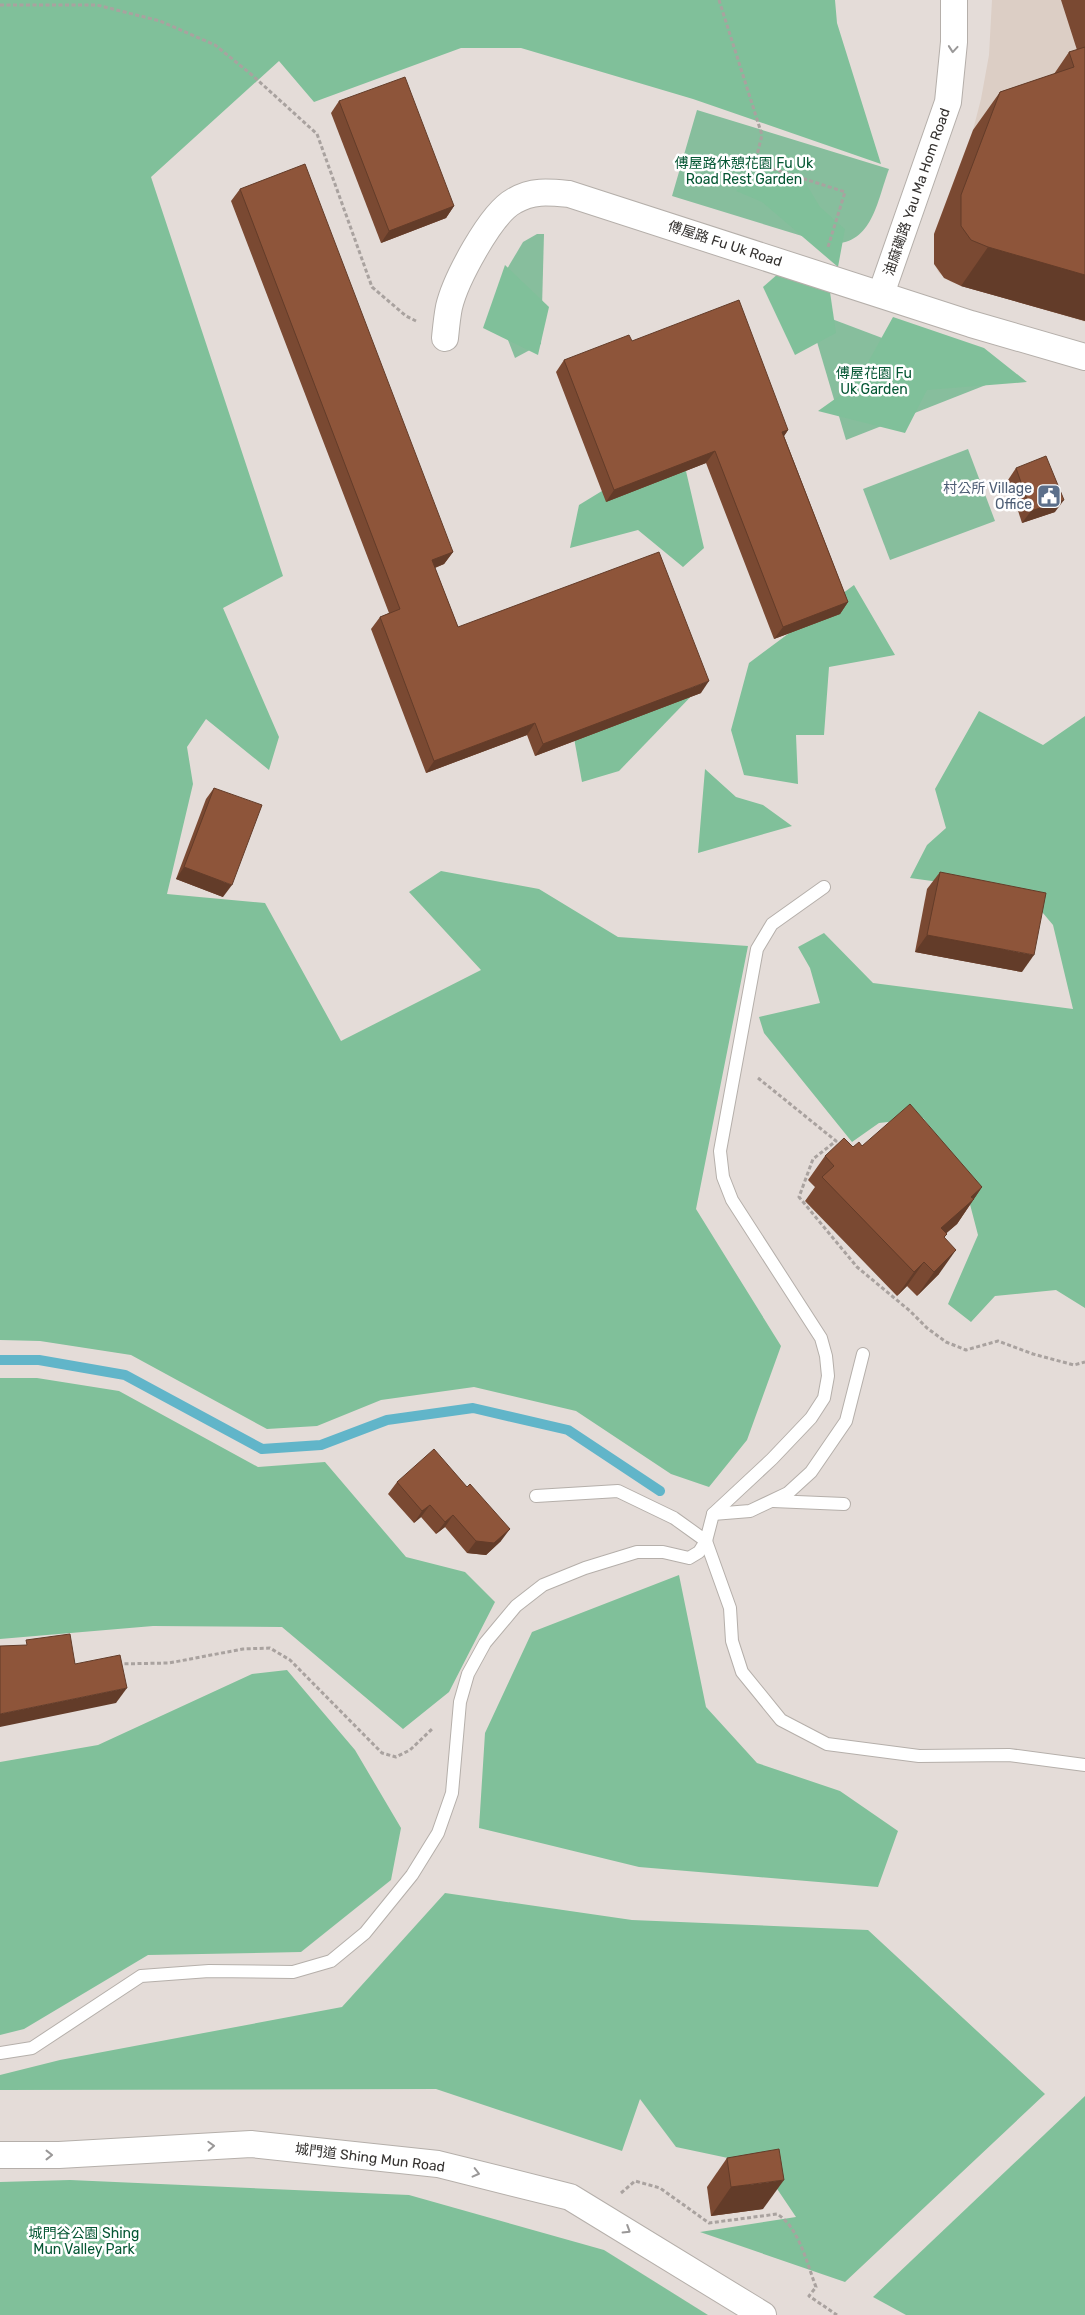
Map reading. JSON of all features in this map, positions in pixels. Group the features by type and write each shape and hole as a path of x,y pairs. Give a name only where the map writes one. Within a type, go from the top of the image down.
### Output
{"street":[{"name":"油麻磡路 Yau Ma Hom Road","path":"881,294 948,102 954,42 954,0"},
{"name":"傅屋路 Fu Uk Road","path":"445,338 449,307 458,281 474,249 494,220 512,201 541,191 569,194 971,324 1085,357"},
{"name":"城門道 Shing Mun Road","path":"0,2155 59,2155 251,2144 438,2164 570,2197 763,2315"}],"lane":[{"path":"0,2053 32,2048 141,1976 209,1971 293,1972 331,1961 365,1933 412,1874 438,1833 452,1793 460,1702 468,1674 485,1644 516,1606 543,1585 585,1568 638,1552 663,1552 689,1558 699,1552 706,1541 713,1514 772,1459 811,1418 824,1398 828,1376 826,1356 821,1338 732,1200 723,1177 720,1151 738,1062 757,949 772,924 824,887"},
{"path":"713,1514 750,1511 788,1493 811,1472 846,1421 863,1354"},
{"path":"536,1496 618,1491 674,1518 706,1541 730,1608 732,1641 742,1672 781,1720 827,1744 919,1756 1010,1755 1085,1765"},
{"path":"771,1501 844,1504"}],"path":[{"path":"719,0 761,129 762,135 755,163 845,192 827,252"},
{"path":"0,5 97,5 160,21 215,46 252,74 317,134 372,286 406,316 445,338"},
{"path":"738,1062 833,1136 836,1141 813,1159 798,1197 857,1267 910,1311 927,1328 946,1342 966,1350 998,1341 1033,1354 1074,1365 1085,1362"},
{"path":"118,1664 168,1663 243,1649 270,1648 290,1660 382,1753 396,1757 410,1750 460,1702"},
{"path":"619,2195 635,2181 660,2188 709,2223 777,2214 784,2218 794,2234 816,2287 809,2296 837,2315"}],"shaded area":[{"path":"992,0 1085,0 1085,322 951,282 939,273 934,264 934,234 973,130 981,99 989,55"}],"green space":[{"path":"0,0 835,0 837,23 881,164 693,99 521,48 461,48 314,102 279,61 151,177 283,576 223,608 279,737 269,770 206,719 187,747 193,784 167,894 265,903 341,1041 481,970 409,892 441,871 539,889 618,937 748,946 696,1209 781,1346 747,1440 709,1487 671,1474 576,1411 474,1387 381,1400 317,1426 267,1429 131,1355 40,1341 0,1340"},
{"name":"傅屋路休憩花園 Fu Uk Road Rest Garden","path":"697,110 889,169 870,221 853,239 841,243 825,243 672,196"},
{"path":"788,153 820,207 845,229 838,267 762,202 736,191"},
{"path":"537,234 544,234 541,344 515,358 499,317 504,274 523,242"},
{"path":"505,265 549,307 538,355 483,328"},
{"path":"779,273 830,292 836,333 795,355 763,287"},
{"name":"傅屋花園 Fu Uk Garden","path":"816,313 996,381 846,440 812,325"},
{"name":"傅屋花園 Fu Uk Garden","path":"893,317 984,348 1027,382 927,390 905,433 818,411 856,384"},
{"path":"968,449 995,521 890,560 863,489"},
{"path":"682,454 704,548 683,567 638,530 570,548 579,505 633,472"},
{"path":"854,585 895,655 829,667 824,735 796,735 798,784 744,775 731,730 749,663"},
{"path":"701,686 619,771 582,782 574,738"},
{"path":"979,711 1043,745 1085,716 1085,1308 1056,1290 995,1296 971,1322 948,1304 978,1235 960,1166 923,1118 879,1123 852,1142 764,1033 759,1017 820,1003 810,968 798,947 824,933 873,983 1073,1009 1053,925 1027,894 910,878 927,845 946,828 935,789"},
{"path":"705,769 736,797 763,805 792,826 698,853"},
{"path":"0,1378 37,1378 119,1391 258,1467 325,1462 406,1557 465,1572 495,1602 449,1692 403,1729 282,1627 153,1626 0,1639"},
{"path":"679,1575 706,1707 757,1763 840,1791 898,1831 878,1887 639,1867 479,1828 485,1733 532,1632"},
{"path":"287,1670 355,1750 401,1828 391,1880 301,1952 148,1955 24,2029 0,2035 0,1762 98,1745 252,1674"},
{"path":"445,1893 632,1920 868,1930 1045,2094 845,2282 700,2232 796,2217 761,2165 676,2147 640,2099 622,2151 436,2089 0,2090 0,2075 60,2060 342,2007"},
{"path":"1085,2096 1085,2315 906,2315 873,2297"},
{"name":"城門谷公園 Shing Mun Valley Park","path":"70,2180 409,2195 604,2250 708,2315 0,2315 0,2182"}],"building":[{"path":"1085,47 1085,275 988,247 971,240 961,226 961,195 1000,92 1074,67 1069,52"},
{"path":"405,77 454,206 389,231 339,101"},
{"path":"305,164 453,552 432,560 458,627 659,552 709,681 543,744 535,723 434,761 380,617 400,609 240,189"},
{"path":"739,300 788,430 782,432 848,602 783,627 715,451 614,490 564,360 629,335 632,341"},
{"path":"1046,456 1064,500 1031,511 1016,468"},
{"path":"214,788 262,805 232,885 184,867"},
{"path":"940,872 1046,893 1034,955 927,935"},
{"path":"910,1104 982,1187 971,1197 974,1199 941,1228 947,1234 944,1237 956,1250 934,1272 924,1262 914,1272 822,1177 834,1166 825,1156 844,1138 853,1147 859,1142 862,1146"},
{"path":"434,1449 467,1487 470,1484 510,1529 494,1543 476,1541 453,1515 445,1522 430,1505 422,1511 397,1482"},
{"path":"70,1634 75,1664 120,1655 127,1688 0,1714 0,1646 27,1645 26,1640"},
{"path":"779,2149 784,2180 731,2187 727,2158"}],"waterway":[{"path":"0,1360 39,1360 125,1375 262,1449 321,1445 387,1420 473,1408 568,1430 660,1491"}],"place":[{"name":"村公所 Village Office","path":"1049,496"}]}
